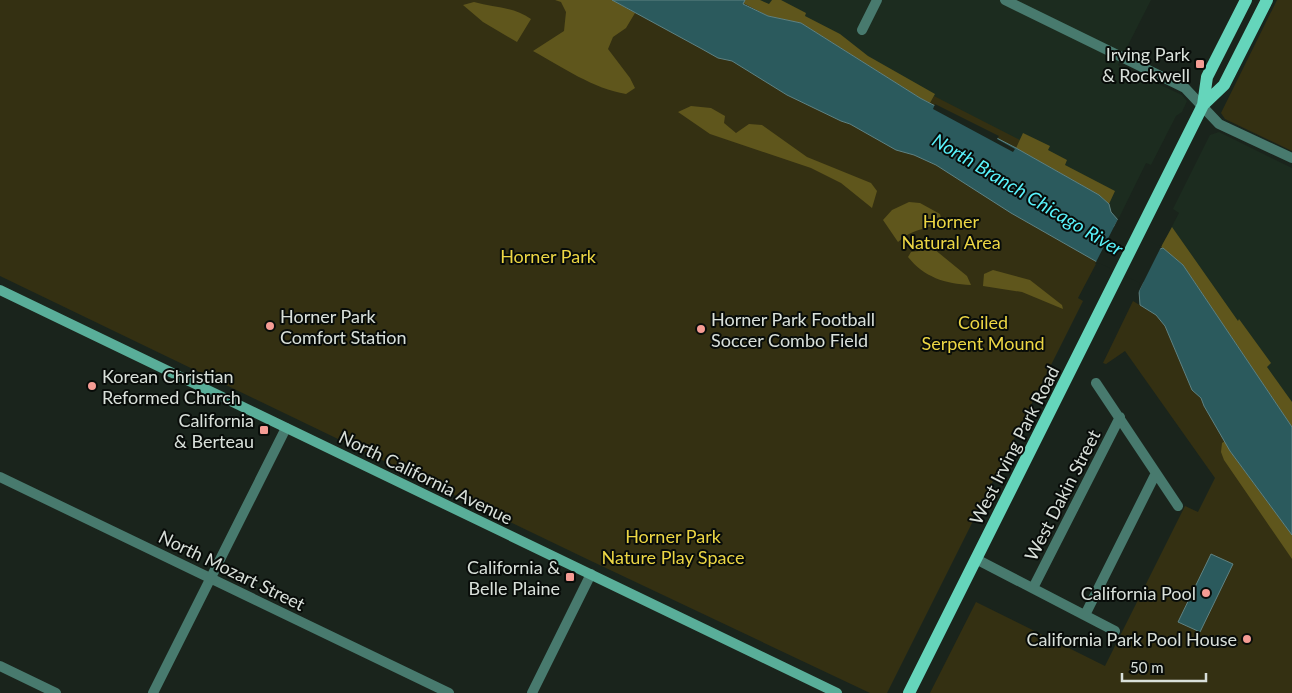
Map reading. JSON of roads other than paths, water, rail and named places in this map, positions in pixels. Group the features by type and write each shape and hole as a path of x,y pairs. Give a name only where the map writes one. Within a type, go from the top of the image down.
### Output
{"main road":[{"name":"West Irving Park Road","path":"909,693 1203,105 1207,77 1246,0"},
{"name":"West Irving Park Road","path":"1203,105 1224,85 1267,0"}],"street":[{"path":"862,30 877,0"},
{"path":"1005,0 1185,88 1219,124 1292,158"},
{"name":"North California Avenue","path":"0,290 837,693"},
{"path":"1096,383 1178,506"},
{"name":"West Dakin Street","path":"1033,588 1120,417"},
{"path":"154,693 286,428"},
{"path":"1085,615 1156,473"},
{"name":"North Mozart Street","path":"0,477 450,693"},
{"path":"976,559 1116,630"},
{"path":"532,693 591,574"},
{"path":"0,666 56,693"}],"water":[{"name":"North Branch Chicago River","path":"612,0 745,0 743,4 768,16 801,23 920,98 1016,148 1099,195 1109,204 1111,212 1118,220 1114,227 1160,249 1163,248 1183,265 1292,427 1292,535 1230,451 1201,398 1192,390 1165,326 1156,315 1140,305 1139,291 1143,282 1098,260 1097,262 1011,213 936,165 914,155 896,150 850,124 787,95 732,61 718,58"},
{"name":"California Pool","path":"1211,554 1233,564 1200,632 1178,622"}],"place":[{"name":"Irving Park & Rockwell","path":"1200,64"},
{"name":"Horner Park Comfort Station","path":"270,326"},
{"name":"Horner Park Football Soccer Combo Field","path":"701,329"},
{"name":"Korean Christian Reformed Church","path":"92,386"},
{"name":"California & Berteau","path":"264,430"},
{"name":"California & Belle Plaine","path":"570,577"},
{"name":"California Pool","path":"1206,593"},
{"name":"California Park Pool House","path":"1247,639"}],"park label":[{"name":"Horner Natural Area","path":"951,231"},
{"name":"Horner Park","path":"548,256"},
{"name":"Coiled Serpent Mound","path":"983,332"},
{"name":"Horner Park Nature Play Space","path":"673,546"}]}
